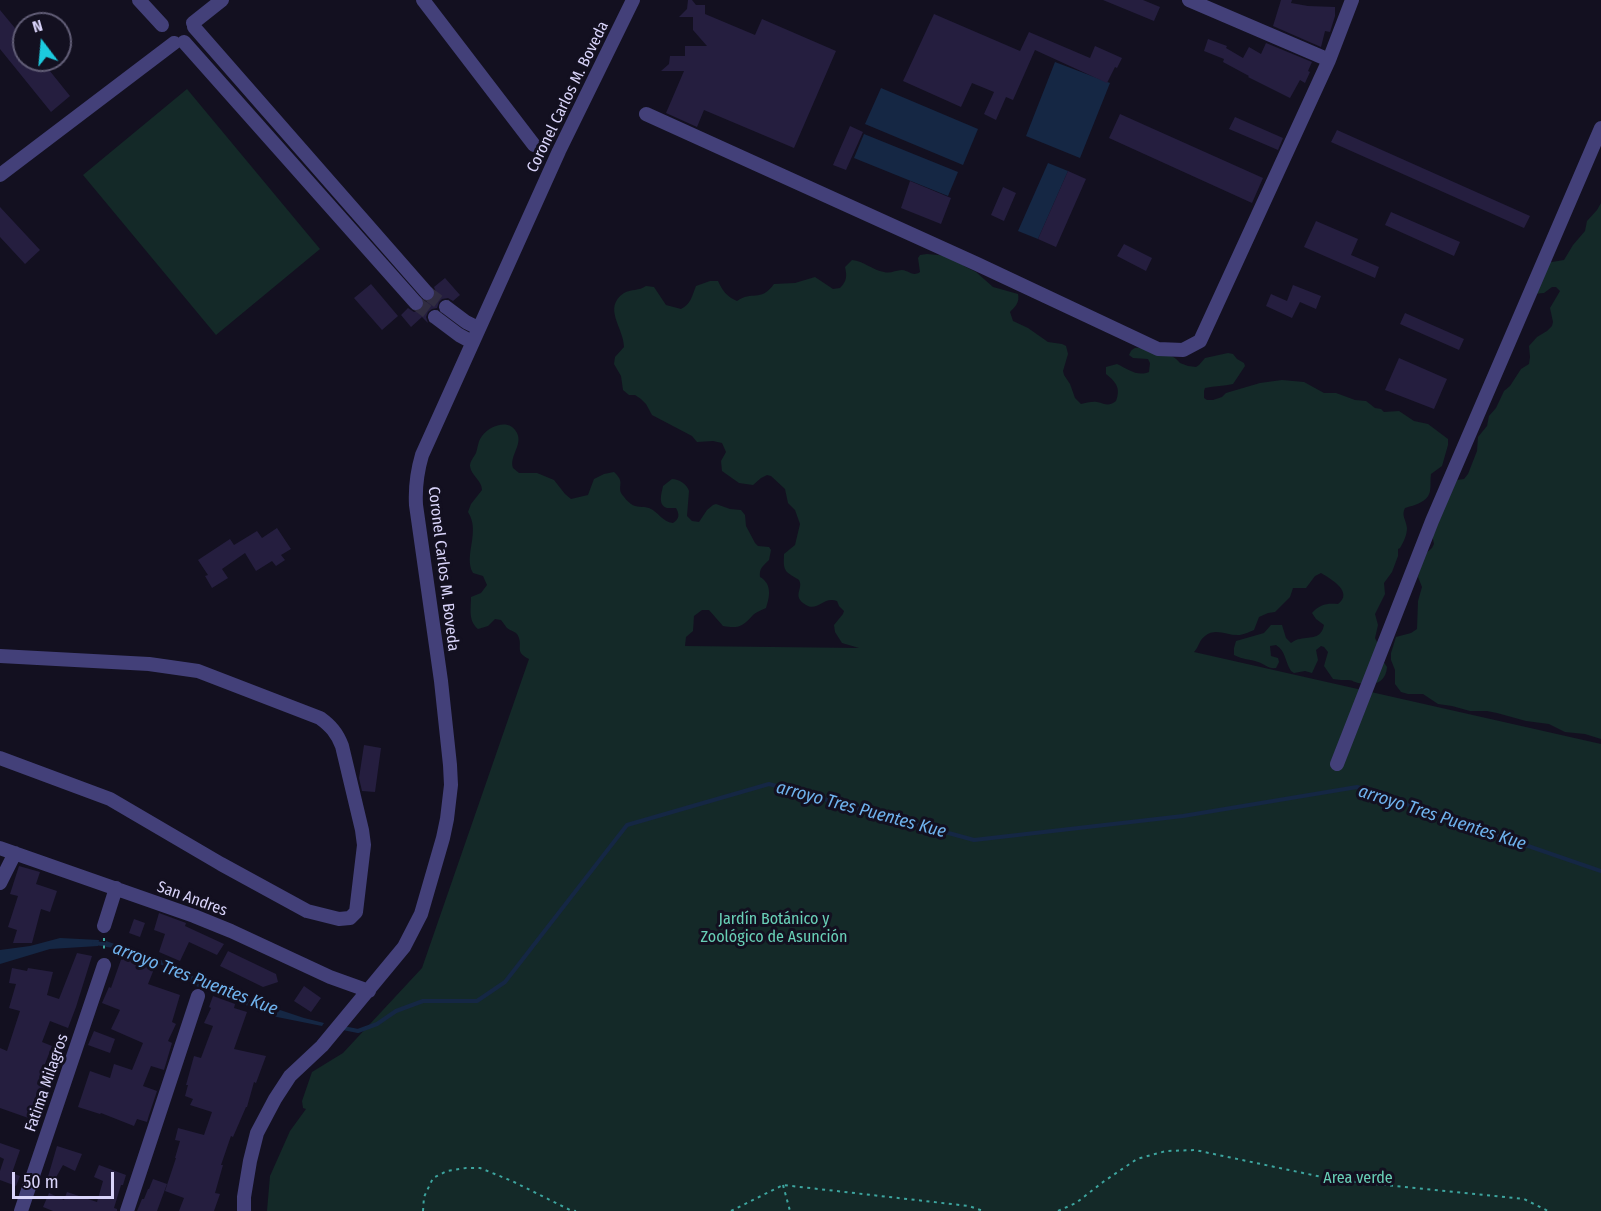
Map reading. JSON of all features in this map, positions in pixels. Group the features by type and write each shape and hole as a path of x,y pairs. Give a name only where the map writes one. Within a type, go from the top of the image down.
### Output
{"street":[{"path":"139,0 162,26"},
{"path":"222,0 194,25 427,293"},
{"path":"423,0 534,145"},
{"name":"Coronel Carlos M. Boveda","path":"244,1211 244,1197 257,1132 275,1099 291,1076 322,1046 404,947 421,914 443,838 451,785 441,681 416,505 417,471 478,328 633,0"},
{"path":"1189,0 1329,60"},
{"path":"646,114 977,264 1158,350 1183,350 1200,341 1329,60 1352,0"},
{"path":"0,175 179,43 416,303"},
{"path":"1337,764 1432,521 1601,128"},
{"path":"446,307 478,328"},
{"path":"435,317 472,342"},
{"path":"0,656 149,664 198,671 320,718 337,734 342,746 362,830 364,845 356,912 350,918 339,919 307,911 110,799 0,758"},
{"name":"San Andres","path":"0,848 231,930 330,976 369,991"},
{"path":"0,883 15,853"},
{"path":"104,926 116,888"},
{"name":"Fatima Milagros","path":"21,1211 104,965"},
{"path":"127,1211 198,996"}],"path":[{"path":"104,926 104,965"},
{"path":"1058,1211 1076,1203 1102,1182 1137,1159 1166,1151 1195,1150 1336,1180 1524,1199 1548,1211"},
{"path":"423,1211 424,1197 433,1178 447,1171 466,1167 480,1168 576,1211"},
{"path":"731,1211 783,1185 969,1206 983,1211"},
{"path":"783,1185 790,1211"}],"green space":[{"path":"187,89 320,249 216,335 83,175"},
{"path":"1601,203 1601,739 1585,734 1565,732 1549,724 1438,704 1423,694 1401,692 1395,684 1391,653 1396,637 1417,629 1418,601 1422,587 1418,577 1424,555 1434,544 1432,534 1457,480 1464,479 1468,474 1477,451 1478,437 1487,426 1489,416 1496,408 1504,391 1521,369 1529,364 1529,346 1552,326 1550,308 1560,291 1552,287 1544,293 1533,294 1546,263 1564,260 1585,231 1587,221"},
{"name":"Jardín Botánico y Zoológico de Asunción","path":"920,255 955,259 976,272 993,287 1018,294 1018,302 1010,312 1013,321 1048,342 1066,346 1068,354 1064,375 1075,398 1081,404 1095,402 1109,404 1116,401 1118,389 1106,374 1106,367 1117,364 1137,373 1149,372 1148,359 1133,358 1129,355 1135,348 1160,351 1172,356 1180,363 1196,367 1205,358 1228,353 1233,354 1245,366 1233,384 1205,388 1204,398 1207,400 1213,400 1226,393 1260,383 1282,380 1304,382 1324,393 1336,393 1355,400 1366,401 1384,412 1399,411 1414,421 1428,424 1448,439 1442,466 1431,474 1429,495 1421,502 1405,508 1403,513 1407,528 1406,536 1398,549 1392,572 1384,583 1385,594 1375,614 1378,625 1375,638 1387,667 1381,680 1368,684 1333,679 1324,666 1328,652 1321,646 1316,650 1318,660 1312,673 1291,671 1284,653 1276,645 1270,646 1271,656 1278,658 1276,668 1234,655 1236,641 1264,633 1271,625 1282,625 1286,638 1291,643 1321,633 1324,625 1312,613 1324,605 1338,604 1344,595 1339,586 1321,573 1315,576 1306,588 1293,588 1290,597 1275,612 1259,617 1254,630 1240,635 1209,633 1201,639 1194,652 1601,744 1601,1211 267,1211 270,1176 290,1131 306,1109 303,1108 302,1101 312,1072 343,1053 422,968 529,659 520,652 520,641 517,634 507,628 501,620 495,619 488,626 478,629 471,619 471,597 481,593 487,585 483,576 473,573 470,566 473,528 468,512 482,490 470,466 481,438 495,426 505,424 514,428 518,442 513,468 519,473 537,473 554,480 571,499 588,495 594,479 614,472 620,481 621,493 628,502 635,506 649,508 669,522 673,523 677,520 678,513 676,508 664,506 661,498 663,486 672,479 682,482 688,488 687,516 692,521 699,522 707,510 716,504 741,510 755,543 758,546 769,547 771,550 769,560 760,571 760,577 767,583 769,591 766,608 737,627 723,626 709,610 702,610 694,616 693,631 686,637 685,646 859,648 842,643 835,632 834,625 844,611 837,601 828,600 814,607 806,605 799,599 799,580 785,569 784,554 795,545 800,524 795,510 788,503 785,489 767,475 753,485 739,483 722,471 721,461 726,452 722,443 697,442 692,436 652,415 641,399 623,390 621,376 614,364 615,357 624,347 614,312 615,305 624,293 646,286 654,287 666,305 681,309 689,302 696,286 710,281 718,281 725,293 737,301 747,296 760,295 774,284 795,283 815,277 833,289 840,288 846,278 845,267 852,260 888,273 902,270 915,274 920,272 918,258"}],"water":[{"path":"1055,62 1110,83 1080,158 1026,136"},
{"path":"881,88 978,129 963,165 865,124"},
{"path":"864,134 958,172 948,196 854,158"},
{"path":"1048,163 1068,171 1038,239 1018,231"},
{"path":"60,938 99,940 98,946 50,949 0,964 0,950 30,946"},
{"path":"106,941 169,963 220,990 324,1023 322,1026 277,1017 196,986 170,968 115,948 106,947"}],"building":[{"path":"688,0 692,0 696,5 705,5 705,14 755,35 762,19 836,51 794,148 704,110 697,127 666,113 684,71 661,71 669,64 670,56 685,56 685,46 707,46 693,30 693,17 679,17 687,9"},
{"path":"1103,0 1143,0 1160,7 1154,21"},
{"path":"1281,0 1292,0 1291,3 1308,6 1335,7 1330,32 1325,31 1321,47 1273,26"},
{"path":"0,10 12,24 12,64 0,49"},
{"path":"934,14 1020,51 1029,32 1090,58 1095,46 1122,58 1107,83 1035,50 1013,100 1006,97 996,120 984,114 994,92 972,83 961,107 903,81"},
{"path":"1208,39 1227,46 1226,48 1243,58 1249,47 1261,54 1266,43 1312,62 1308,71 1310,72 1305,83 1300,80 1290,98 1248,77 1223,62 1224,59 1204,51"},
{"path":"19,72 51,72 70,96 51,112"},
{"path":"1120,114 1263,178 1252,203 1109,138"},
{"path":"1235,117 1283,138 1278,150 1229,129"},
{"path":"850,126 863,132 846,170 833,165"},
{"path":"1337,130 1530,216 1524,228 1331,142"},
{"path":"1068,171 1086,179 1056,247 1038,239"},
{"path":"910,181 951,198 941,224 901,208"},
{"path":"1003,187 1016,193 1004,221 991,215"},
{"path":"0,207 40,250 25,264 0,237"},
{"path":"1391,212 1460,242 1454,256 1385,225"},
{"path":"1316,221 1358,239 1351,255 1379,267 1375,278 1304,247"},
{"path":"1124,244 1152,258 1146,271 1117,256"},
{"path":"445,278 460,295 453,301 448,298 442,299 437,308 428,312 426,317 428,323 422,317 411,327 401,315 408,308 414,312 422,310 425,302 433,299 436,292 434,287"},
{"path":"371,284 398,316 382,330 354,298"},
{"path":"1293,285 1321,296 1316,309 1300,302 1292,318 1266,306 1271,294 1287,301"},
{"path":"1405,313 1464,339 1459,350 1400,324"},
{"path":"1399,358 1447,379 1434,409 1385,390"},
{"path":"277,528 291,549 281,555 285,560 276,566 272,561 256,571 245,553 222,569 228,578 212,588 205,576 208,575 198,560 230,539 234,545 257,531 262,538"},
{"path":"364,745 381,748 375,792 362,791 359,778"},
{"path":"19,866 40,872 36,884 57,891 50,912 41,909 32,943 13,943 17,930 8,927 18,896 10,894"},
{"path":"159,913 186,923 185,926 224,944 217,955 189,942 180,961 159,952 165,934 154,930"},
{"path":"134,919 145,923 140,937 129,933"},
{"path":"228,951 276,974 278,982 263,987 220,966"},
{"path":"77,953 92,956 68,1028 50,1021 42,1042 52,1046 43,1069 51,1073 42,1095 40,1094 34,1120 0,1108 0,1048 7,1051 20,1011 9,1008 16,984 9,983 12,968 53,972 47,995 59,999"},
{"path":"123,954 156,964 148,984 180,995 172,1022 176,1024 168,1041 172,1043 164,1070 151,1066 143,1086 157,1091 147,1122 137,1119 134,1126 78,1107 90,1071 110,1078 114,1064 132,1070 143,1043 111,1029 120,1010 102,1003 109,987 111,988"},
{"path":"304,986 321,998 311,1012 294,1001"},
{"path":"213,996 235,1004 234,1008 247,1012 234,1049 266,1056 256,1083 254,1082 247,1107 233,1137 231,1136 221,1165 223,1165 215,1193 220,1194 214,1211 179,1211 184,1198 165,1191 180,1141 175,1140 178,1128 204,1135 212,1112 190,1105 193,1099 185,1096 194,1056 201,1058 213,1026 204,1023 211,1008 209,1007"},
{"path":"94,1031 115,1039 110,1053 88,1045"},
{"path":"0,1143 20,1150 12,1173 20,1176 16,1186 0,1180 4,1159 0,1157"},
{"path":"57,1146 82,1154 75,1171 63,1165 50,1188 45,1187"},
{"path":"99,1165 126,1175 114,1208 117,1211 53,1211 43,1207 49,1193 64,1200 67,1192 97,1202 103,1181 94,1177"},
{"path":"153,1179 167,1184 157,1211 137,1211 149,1189"}],"waterway":[{"name":"arroyo Tres Puentes Kue","path":"343,1028 358,1031 377,1024 396,1011 423,1001 477,1001 505,982 627,825 769,784 974,840 1183,816 1357,787 1601,871"},
{"name":"arroyo Tres Puentes Kue","path":"94,943 111,945"}],"tunnel":[{"path":"427,293 446,307"},
{"path":"416,303 435,317"}],"park label":[{"name":"Area verde","path":"1358,1179"}]}
